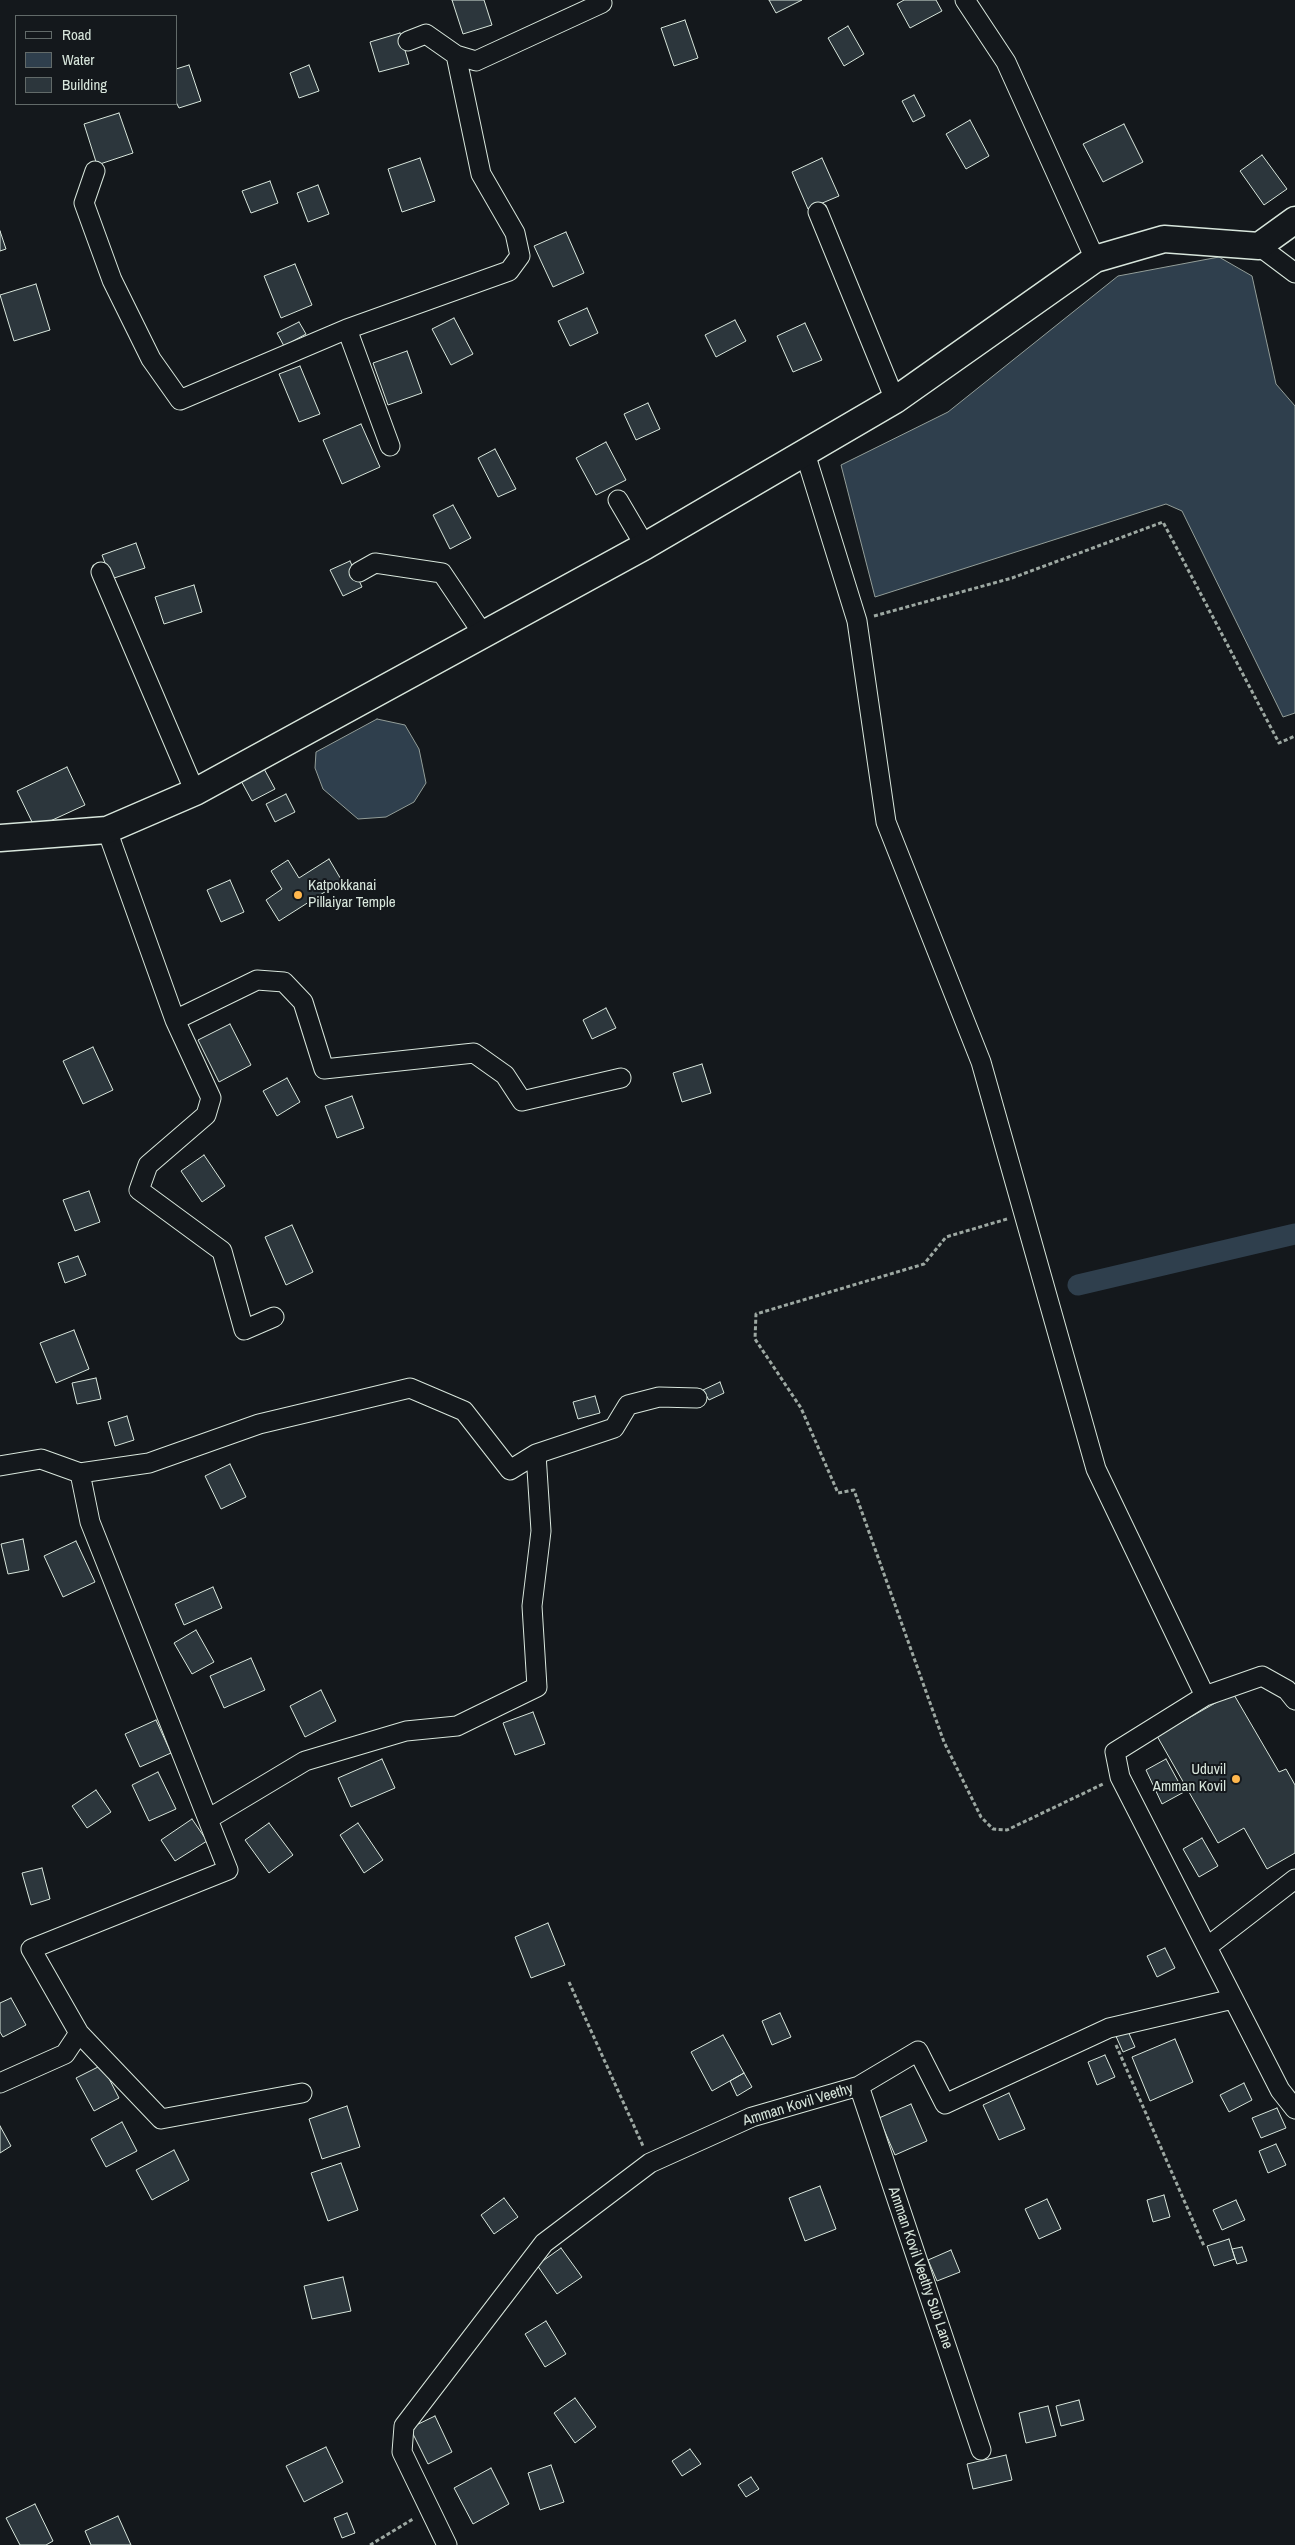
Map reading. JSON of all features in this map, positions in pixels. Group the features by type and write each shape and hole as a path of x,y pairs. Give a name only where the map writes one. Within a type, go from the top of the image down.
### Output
{"street":[{"path":"965,0 1006,62 1095,259"},
{"path":"408,41 426,34 456,55 476,61 602,3"},
{"path":"95,171 84,203 112,280 152,359 180,400 347,329 509,271 520,256 515,233 481,174 456,55"},
{"path":"818,212 895,400"},
{"path":"1259,246 1295,220"},
{"path":"0,838 107,830 195,792 645,546 806,453 895,400 1095,259 1164,239 1259,246 1295,273"},
{"path":"347,329 390,446"},
{"path":"806,453 857,621 886,822 981,1062 1026,1214 1096,1469 1205,1696"},
{"path":"618,500 645,546"},
{"path":"359,572 375,562 442,573 483,634"},
{"path":"101,572 195,792"},
{"path":"107,830 175,1020 211,1098 206,1115 148,1166 139,1190 222,1251 244,1330 274,1317"},
{"path":"175,1020 257,980 284,982 303,1002 324,1069 474,1053 505,1075 522,1101 621,1078"},
{"path":"0,1466 41,1460 80,1473 149,1462 260,1424 410,1388 464,1411 510,1470 536,1454 614,1428 628,1405 659,1396 697,1398"},
{"path":"208,1819 305,1761 406,1731 457,1726 537,1687 532,1606 541,1531 536,1454"},
{"path":"80,1473 90,1522 228,1870 31,1948 79,2033 162,2118 302,2093"},
{"path":"1295,1700 1287,1690 1262,1676 1205,1696 1115,1752 1120,1777 1280,2090 1295,2109"},
{"path":"1206,1947 1295,1880"},
{"name":"Amman Kovil Veethy","path":"447,2545 402,2452 404,2426 544,2243 650,2163 752,2117 859,2086 918,2051 945,2104 1109,2028 1233,1999"},
{"path":"0,2084 65,2054 79,2033"},
{"name":"Amman Kovil Veethy Sub Lane","path":"859,2086 981,2450"}],"path":[{"path":"857,621 1012,578 1163,522 1279,743 1295,736"},
{"path":"1026,1214 946,1237 924,1264 756,1314 755,1339 801,1408 838,1493 854,1490 944,1742 981,1817 993,1829 1007,1830 1120,1777"},
{"path":"569,1982 650,2163"},
{"path":"1109,2028 1204,2246"},
{"path":"370,2545 428,2509"}],"water":[{"path":"1219,257 1252,276 1276,384 1295,406 1295,713 1283,717 1182,511 1166,504 875,597 841,465 948,412 1118,276"},
{"path":"377,719 405,725 419,749 426,783 414,802 386,817 358,819 323,789 315,768 316,752"}],"building":[{"path":"452,0 484,0 492,25 463,34"},
{"path":"769,0 802,0 776,13"},
{"path":"904,0 936,0 942,11 910,28 897,4"},
{"path":"685,20 698,58 674,66 661,28"},
{"path":"848,26 864,54 844,66 828,38"},
{"path":"400,33 409,64 379,72 370,42"},
{"path":"189,65 201,101 179,108 178,68"},
{"path":"309,65 319,91 299,98 290,73"},
{"path":"914,95 925,116 913,122 902,101"},
{"path":"119,113 133,153 97,165 84,124"},
{"path":"970,120 989,156 966,169 946,134"},
{"path":"1124,124 1143,162 1103,182 1083,144"},
{"path":"1262,155 1287,189 1264,205 1240,171"},
{"path":"420,158 435,201 402,212 388,169"},
{"path":"822,158 839,196 808,209 792,172"},
{"path":"270,181 278,203 251,213 242,191"},
{"path":"318,185 329,214 308,222 297,193"},
{"path":"0,231 6,249 0,251"},
{"path":"566,232 584,273 553,287 534,246"},
{"path":"295,264 312,305 281,318 264,276"},
{"path":"36,284 50,330 14,341 0,295"},
{"path":"587,308 598,333 570,346 558,321"},
{"path":"454,318 473,354 451,365 432,329"},
{"path":"735,320 746,341 716,357 705,335"},
{"path":"299,322 306,334 284,346 277,333"},
{"path":"805,323 822,360 793,372 777,336"},
{"path":"407,351 422,393 388,405 373,363"},
{"path":"300,366 320,414 299,422 279,374"},
{"path":"648,403 660,429 636,440 624,414"},
{"path":"361,424 380,467 342,484 323,440"},
{"path":"606,442 626,480 596,495 576,458"},
{"path":"495,449 516,489 498,497 478,458"},
{"path":"453,505 471,538 450,549 433,515"},
{"path":"136,543 145,568 111,579 102,555"},
{"path":"350,561 362,587 343,596 330,570"},
{"path":"194,585 202,612 164,624 155,597"},
{"path":"262,765 275,789 252,801 239,777"},
{"path":"67,767 85,805 35,828 17,791"},
{"path":"286,794 295,812 275,822 266,804"},
{"name":"Katpokkanai Pillaiyar Temple","path":"329,859 342,881 279,921 266,900 282,889 271,871 288,860 299,878"},
{"path":"230,880 244,912 221,922 207,890"},
{"path":"606,1008 616,1028 592,1039 583,1020"},
{"path":"230,1024 251,1065 219,1082 198,1040"},
{"path":"93,1047 113,1090 83,1104 63,1061"},
{"path":"702,1064 711,1093 682,1102 673,1073"},
{"path":"287,1078 300,1102 277,1116 263,1091"},
{"path":"352,1096 364,1128 337,1138 325,1106"},
{"path":"204,1155 225,1186 202,1202 181,1171"},
{"path":"89,1191 100,1222 75,1231 63,1200"},
{"path":"292,1225 313,1272 286,1285 265,1237"},
{"path":"78,1256 86,1275 65,1283 58,1263"},
{"path":"74,1330 89,1369 56,1383 40,1343"},
{"path":"96,1378 101,1399 77,1404 72,1383"},
{"path":"720,1382 724,1393 709,1400 703,1390"},
{"path":"595,1396 600,1413 578,1419 573,1402"},
{"path":"127,1416 134,1440 115,1446 108,1422"},
{"path":"230,1464 246,1497 221,1509 205,1476"},
{"path":"23,1539 29,1570 8,1574 1,1544"},
{"path":"76,1541 95,1582 63,1597 44,1556"},
{"path":"213,1587 222,1608 184,1625 175,1604"},
{"path":"196,1630 214,1662 192,1674 174,1643"},
{"path":"251,1658 265,1690 224,1708 210,1676"},
{"path":"321,1690 336,1721 305,1737 290,1706"},
{"name":"Uduvil Amman Kovil","path":"1233,1693 1279,1772 1286,1769 1295,1785 1295,1853 1267,1869 1244,1828 1218,1843 1157,1736"},
{"path":"533,1712 545,1744 515,1755 503,1723"},
{"path":"156,1720 171,1753 140,1767 125,1734"},
{"path":"382,1759 395,1788 351,1807 338,1778"},
{"path":"1166,1759 1184,1792 1162,1804 1146,1770"},
{"path":"158,1772 176,1809 149,1821 132,1785"},
{"path":"96,1790 111,1812 87,1828 72,1806"},
{"path":"192,1819 207,1841 175,1861 161,1840"},
{"path":"269,1823 293,1855 269,1873 245,1840"},
{"path":"358,1823 383,1860 364,1873 340,1835"},
{"path":"1202,1838 1218,1866 1199,1877 1183,1849"},
{"path":"42,1868 50,1899 31,1905 22,1873"},
{"path":"548,1923 565,1965 531,1978 515,1937"},
{"path":"1165,1948 1175,1968 1157,1977 1147,1956"},
{"path":"11,1998 26,2025 3,2037 0,2032 0,2003"},
{"path":"780,2013 791,2037 772,2045 762,2021"},
{"path":"1127,2029 1135,2047 1123,2052 1115,2034"},
{"path":"723,2035 744,2073 712,2091 691,2052"},
{"path":"1175,2039 1193,2082 1150,2101 1132,2057"},
{"path":"1105,2055 1115,2077 1097,2085 1088,2062"},
{"path":"102,2065 119,2098 94,2111 76,2078"},
{"path":"744,2073 752,2087 737,2096 730,2081"},
{"path":"1244,2083 1252,2100 1229,2112 1220,2095"},
{"path":"1009,2093 1025,2129 999,2140 983,2105"},
{"path":"911,2104 927,2141 895,2155 879,2118"},
{"path":"347,2106 360,2147 322,2159 309,2119"},
{"path":"1277,2108 1286,2128 1261,2138 1252,2118"},
{"path":"122,2122 137,2151 106,2167 91,2139"},
{"path":"0,2126 11,2146 0,2153"},
{"path":"1276,2144 1286,2165 1268,2173 1259,2151"},
{"path":"174,2150 189,2180 152,2200 136,2170"},
{"path":"341,2163 358,2210 328,2221 311,2173"},
{"path":"820,2186 836,2229 805,2241 789,2198"},
{"path":"1164,2195 1170,2217 1153,2222 1147,2200"},
{"path":"504,2198 518,2217 494,2234 481,2215"},
{"path":"1047,2199 1061,2229 1039,2239 1025,2209"},
{"path":"1236,2200 1245,2220 1222,2230 1213,2210"},
{"path":"1229,2239 1235,2259 1214,2266 1207,2246"},
{"path":"1242,2247 1247,2261 1237,2264 1232,2249"},
{"path":"561,2248 582,2277 557,2294 537,2265"},
{"path":"951,2250 960,2272 937,2281 928,2260"},
{"path":"343,2277 351,2311 312,2319 304,2286"},
{"path":"546,2321 566,2354 545,2367 525,2334"},
{"path":"575,2398 596,2427 575,2443 554,2413"},
{"path":"1079,2400 1084,2420 1061,2426 1056,2406"},
{"path":"1048,2406 1056,2436 1026,2443 1019,2413"},
{"path":"435,2416 452,2452 428,2464 410,2428"},
{"path":"326,2447 343,2482 304,2502 286,2466"},
{"path":"690,2449 701,2464 682,2476 672,2461"},
{"path":"1006,2455 1012,2480 973,2489 967,2464"},
{"path":"551,2465 564,2502 540,2510 528,2473"},
{"path":"491,2468 509,2504 473,2524 454,2488"},
{"path":"751,2477 759,2489 746,2497 738,2485"},
{"path":"35,2504 53,2541 46,2545 20,2545 6,2518"},
{"path":"347,2513 355,2533 342,2538 334,2518"},
{"path":"118,2516 131,2545 91,2545 85,2531"}],"waterway":[{"path":"1078,1285 1295,1234"}],"place":[{"name":"Katpokkanai Pillaiyar Temple","path":"298,895"},
{"name":"Uduvil Amman Kovil","path":"1236,1779"}]}
